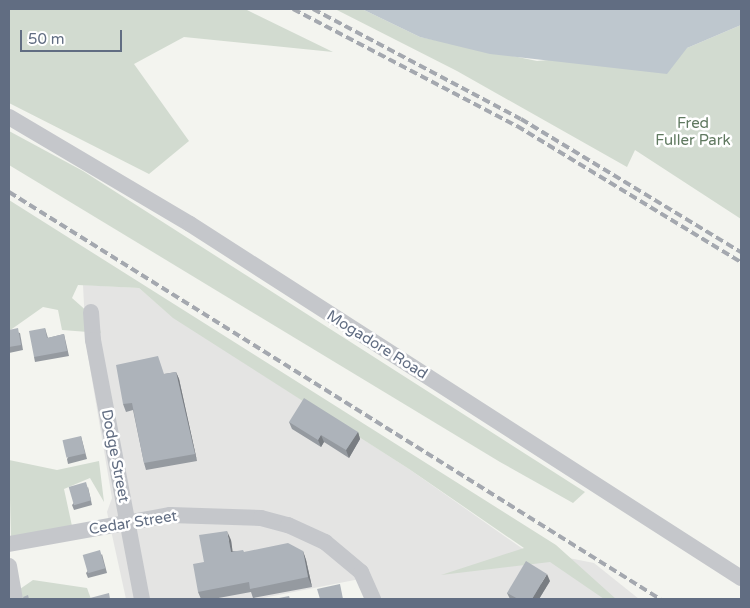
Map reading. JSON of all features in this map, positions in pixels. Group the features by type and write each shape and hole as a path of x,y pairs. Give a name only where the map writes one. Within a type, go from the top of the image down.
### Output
{"street":[{"name":"Mogadore Road","path":"9,117 190,224 741,578"},
{"name":"Dodge Street","path":"91,312 93,340 142,599"},
{"name":"Cedar Street","path":"9,544 170,514 261,518 288,525 325,542 347,558 368,582 373,599"},
{"path":"9,566 15,599"}],"shaded area":[{"path":"362,9 741,9 741,25 687,48 667,74 490,54 420,37"},
{"path":"83,285 139,288 169,314 409,469 523,549 594,563 639,599 377,599 370,577 258,599 126,599 107,512 112,498 86,344"}],"green space":[{"path":"9,9 245,9 333,52 184,37 134,64 189,141 149,174 9,103"},
{"name":"Fred Fuller Park","path":"335,9 362,9 420,37 537,61 687,48 741,25 741,219 635,150 627,167 457,71"},
{"path":"9,131 83,171 585,492 573,503 500,462 9,165"},
{"path":"9,200 556,545 616,599 604,599 550,562 441,575 524,548 409,469 173,318 139,288 78,285 72,298 98,321 101,333 62,330 58,310 43,307 9,331"},
{"path":"9,460 57,470 99,461 104,502 90,478 64,489 72,526 11,538"},
{"path":"33,580 87,588 91,599 21,599 20,589"}],"building":[{"path":"18,328 21,345 9,347 9,330"},
{"path":"45,328 47,338 64,334 67,351 34,357 29,331"},
{"path":"158,356 164,374 176,372 195,454 144,463 132,403 123,404 116,365"},
{"path":"304,398 358,432 346,450 321,435 318,440 289,422"},
{"path":"81,436 85,454 67,458 62,440"},
{"path":"86,482 91,500 74,505 69,487"},
{"path":"227,531 231,552 243,550 244,552 288,543 303,551 308,577 250,589 249,582 198,592 193,564 204,562 199,535"},
{"path":"100,550 105,568 88,573 83,555"},
{"path":"526,561 547,574 532,599 518,599 507,593"},
{"path":"340,584 343,599 320,599 317,589"},
{"path":"109,593 110,599 90,598"},
{"path":"28,595 29,599 24,599 23,597"},
{"path":"289,596 290,599 274,599"}],"railway":[{"path":"293,9 517,126 741,262"},
{"path":"313,9 521,119 741,252"},
{"path":"9,192 660,599"}]}
